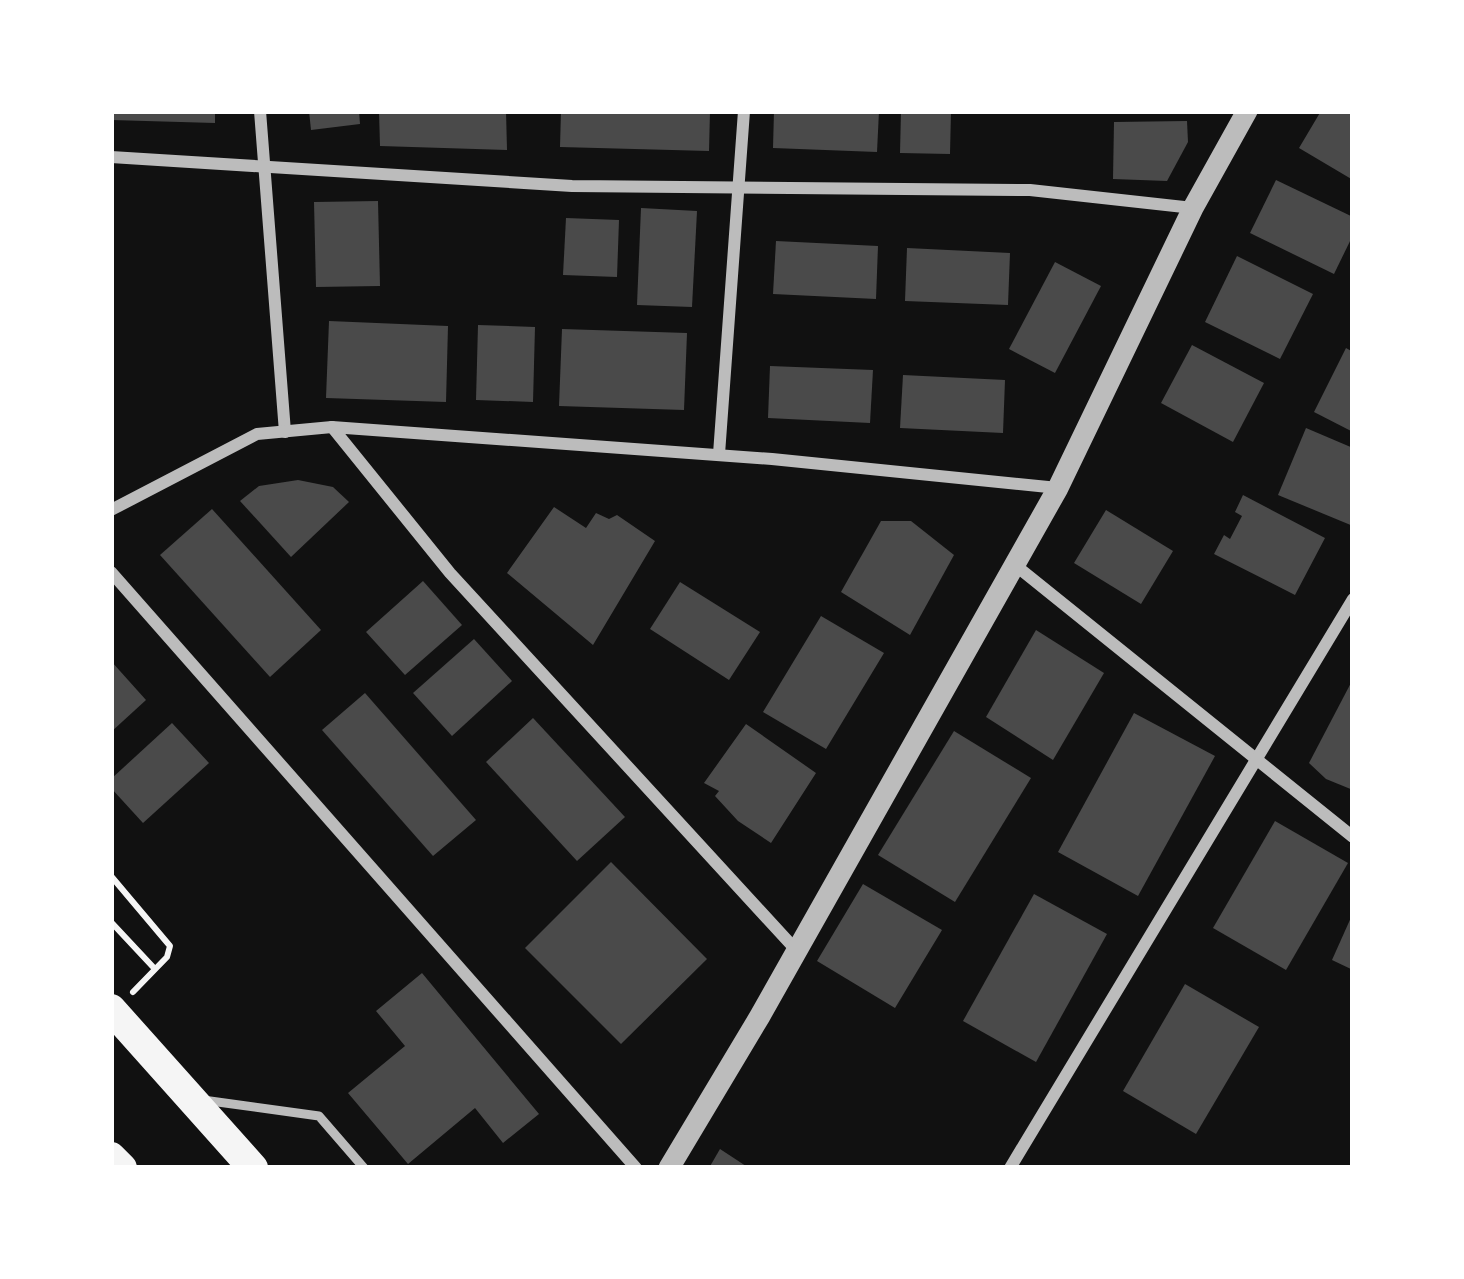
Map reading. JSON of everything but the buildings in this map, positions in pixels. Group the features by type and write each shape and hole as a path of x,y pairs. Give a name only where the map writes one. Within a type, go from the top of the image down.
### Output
{"highway":[{"path":"112,1010 253,1168"},
{"path":"111,1157 122,1168"}],"street":[{"path":"260,111 285,431"},
{"path":"719,454 744,111"},
{"path":"669,1168 1058,488 1192,208 1247,111"},
{"path":"111,157 572,186 1030,190 1192,208"},
{"path":"111,510 257,434 332,428 719,454 1058,488"},
{"path":"332,428 450,573 797,951"},
{"path":"1015,565 1353,837"},
{"path":"111,572 636,1168"},
{"path":"1010,1168 1353,598"}],"lane":[{"path":"188,1097 319,1116 364,1168"}],"path":[{"path":"111,876 167,940 167,957 112,1010"},
{"path":"111,922 155,969"}]}
